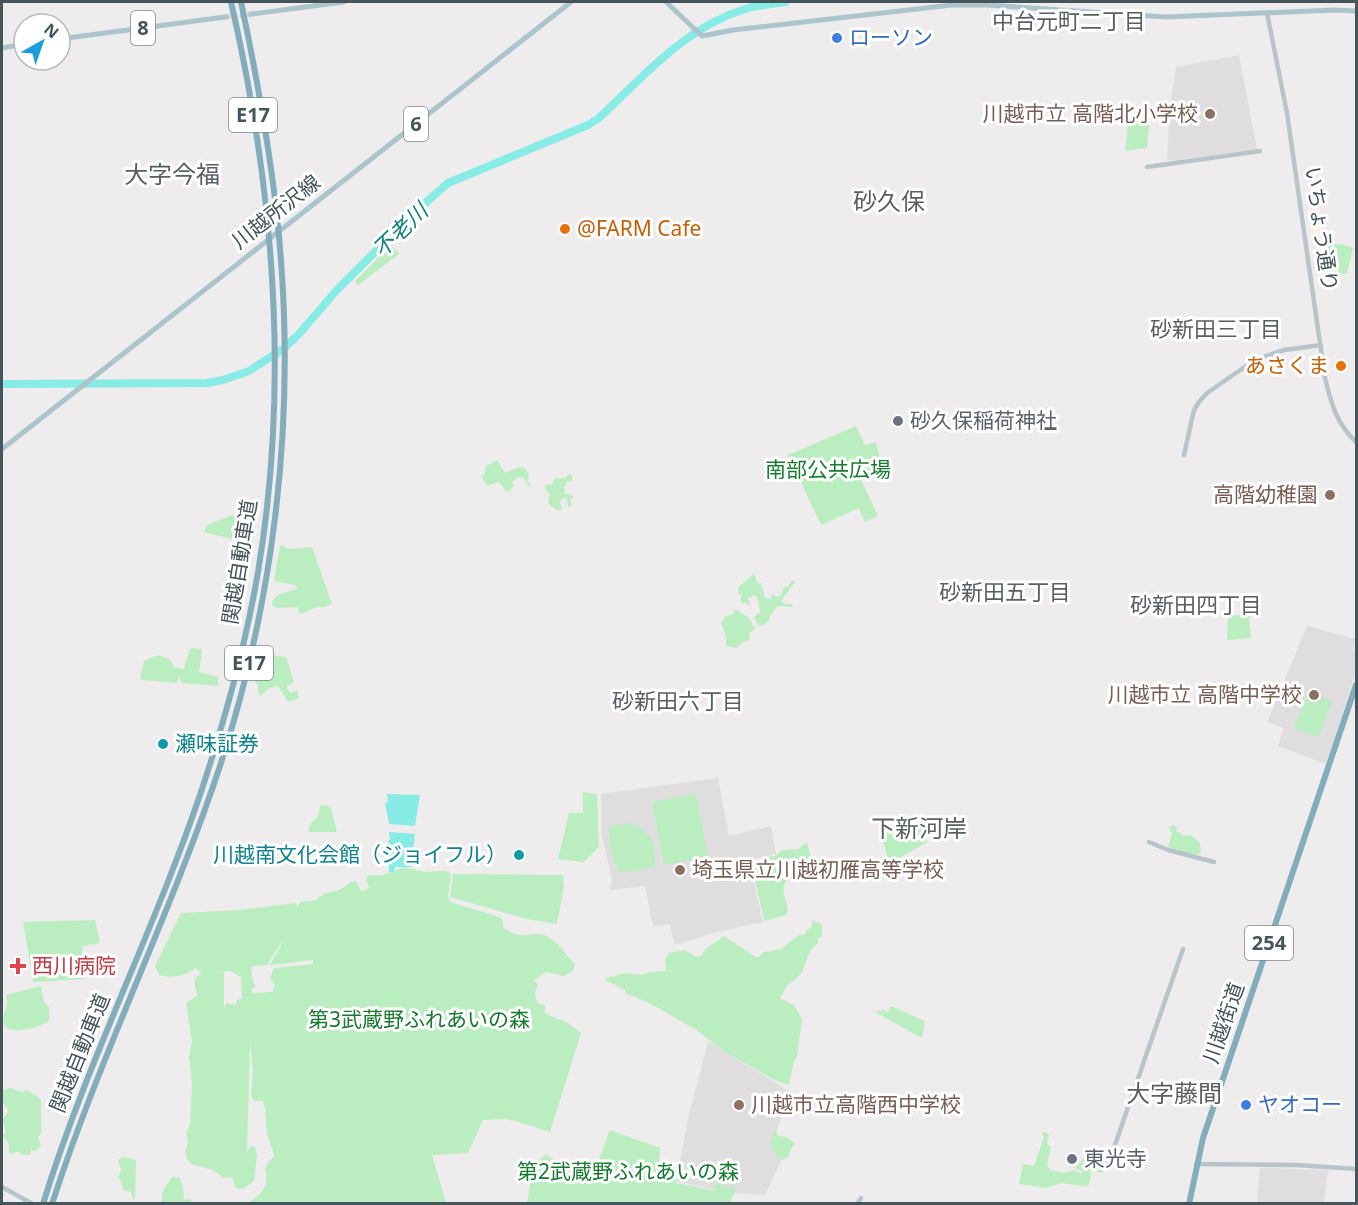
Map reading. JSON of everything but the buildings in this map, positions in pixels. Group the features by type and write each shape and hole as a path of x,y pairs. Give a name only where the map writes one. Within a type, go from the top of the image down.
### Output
{"highway":[{"name":"関越自動車道","path":"43,1203 74,1112 187,831 222,726 244,642 258,573 271,468 275,375 274,294 270,230 251,102 231,2"},
{"name":"関越自動車道","path":"52,1203 100,1072 205,808 232,728 258,625 276,516 285,369 278,223 268,145 241,2"},
{"name":"川越街道","path":"1189,1203 1196,1164 1222,1080 1356,685"}],"main road":[{"path":"252,14 344,2"},
{"name":"川越所沢線","path":"2,449 571,2"},
{"path":"666,2 702,36 733,30 958,5 1166,17 1356,11"},
{"name":"8","path":"72,37 225,17"}],"street":[{"name":"いちょう通り","path":"1267,13 1289,124 1331,404 1341,424 1356,442"},
{"path":"1147,167 1260,151"},
{"path":"1184,455 1194,410 1203,397 1249,364 1263,357 1284,350 1321,345"},
{"path":"1149,842 1168,850 1214,862"},
{"path":"1108,1165 1183,949"},
{"path":"1196,1164 1296,1165 1356,1169"},
{"path":"2,1187 31,1203"},
{"path":"857,1203 861,1198"}],"shaded area":[{"name":"川越市立 高階北小学校","path":"1239,55 1257,149 1167,161 1170,105 1176,67"},
{"path":"1319,207 1325,241 1313,243 1307,210"},
{"name":"川越市立 高階中学校","path":"1307,626 1356,639 1353,650 1356,652 1356,672 1326,764 1278,746 1284,728 1267,722"},
{"name":"埼玉県立川越初雁高等学校","path":"718,778 729,836 771,826 776,854 749,860 763,922 674,945 670,924 653,927 645,886 610,890 612,880 601,832 601,794"},
{"name":"川越市立高階西中学校","path":"708,1041 791,1092 771,1145 774,1152 782,1159 765,1195 734,1193 676,1182 688,1119"},
{"path":"1260,1168 1328,1170 1324,1203 1257,1203"}],"green space":[{"path":"1150,112 1147,148 1125,151 1129,116"},
{"path":"1340,244 1353,248 1347,273 1327,275 1323,247"},
{"path":"391,245 399,254 358,285 355,281"},
{"name":"南部公共広場","path":"856,426 865,445 876,442 882,467 860,477 878,516 865,522 859,508 821,525 788,455"},
{"path":"497,460 505,473 520,467 525,469 529,475 527,481 531,484 530,486 524,478 518,477 512,482 514,486 509,491 506,491 499,482 487,486 481,476 484,475 486,466"},
{"path":"570,473 573,479 570,482 567,481 563,487 564,494 573,497 570,500 572,505 568,507 567,498 562,499 560,501 562,510 556,510 548,503 550,494 545,489 545,485 552,484 555,478 565,478"},
{"path":"243,511 249,521 245,545 236,540 204,532 207,525"},
{"path":"282,545 289,549 312,547 332,604 300,614 298,607 278,608 272,605 274,598 280,594 297,589 295,585 274,580"},
{"path":"754,574 758,584 761,583 765,598 770,599 773,594 777,597 781,595 784,587 796,581 781,601 785,604 792,604 793,607 778,606 769,621 761,626 754,617 760,612 758,599 754,595 747,599 750,602 749,606 746,602 742,604 740,598 743,595 739,594 738,587"},
{"path":"735,609 748,617 755,629 749,633 750,640 742,642 737,648 726,646 726,636 721,623 725,617 733,614"},
{"path":"1249,614 1251,638 1227,640 1228,616"},
{"path":"195,648 202,651 199,672 218,677 218,686 182,683 179,676 177,683 140,678 144,661 158,655 171,660 174,667 183,670 190,649"},
{"path":"260,648 273,651 275,656 286,657 294,682 287,689 291,693 297,690 299,698 288,702 278,686 268,689 259,697 258,685 255,682"},
{"path":"1308,692 1332,701 1319,737 1294,729"},
{"path":"583,792 597,794 599,847 584,862 558,859 569,813 583,813"},
{"path":"696,794 708,857 664,865 652,802"},
{"path":"326,805 331,808 337,832 309,832 311,823 318,817 320,806"},
{"path":"922,819 927,842 889,864 880,829"},
{"path":"628,823 648,834 654,845 655,867 621,873 617,868 611,851 609,827"},
{"path":"1173,825 1177,827 1176,831 1184,836 1191,835 1200,843 1201,854 1192,855 1168,847 1172,834 1169,827"},
{"path":"807,842 813,867 808,871 788,875 784,889 787,915 764,921 753,870 761,860 775,856 782,850 798,849"},
{"name":"第3武蔵野ふれあいの森","path":"404,867 424,872 446,871 451,874 448,897 450,902 500,917 503,927 514,934 545,935 558,944 575,965 573,971 564,976 546,972 534,980 538,985 535,992 536,1000 546,1008 544,1011 546,1014 568,1023 581,1033 550,1132 505,1119 483,1120 468,1153 432,1155 446,1203 249,1203 264,1189 267,1179 265,1168 274,1157 263,1101 254,1101 251,1095 253,1069 250,1043 247,1152 251,1146 255,1147 257,1155 254,1181 243,1189 236,1188 232,1177 223,1178 213,1170 191,1164 186,1157 188,1141 186,1133 190,1124 192,1084 189,1057 192,1041 186,1003 198,995 195,989 195,978 202,973 195,968 183,975 163,976 159,975 155,966 181,913 239,910 295,903 297,908 300,902 316,900 354,881 361,891 366,890 369,887 366,880 368,875 383,875","holes":["285,937 270,965 313,960 313,964 274,968 270,978 275,986 272,992 252,993 252,988 256,987 251,968 267,965","230,971 241,977 242,998 237,1000 236,1005 226,1003 224,1009 224,972 213,972"]},
{"path":"453,874 563,875 564,887 557,924 527,919 450,897"},
{"path":"95,920 100,943 82,946 84,979 33,982 23,922"},
{"path":"813,920 822,925 822,936 818,938 818,943 811,950 803,970 793,982 787,985 780,998 794,1005 802,1019 797,1057 789,1085 774,1080 724,1051 695,1029 649,1003 625,993 625,990 605,980 610,976 623,973 642,975 649,972 666,971 665,960 669,953 685,950 696,957 701,956 707,948 724,936 757,958 764,952 781,949 799,935 805,934 807,929 811,928"},
{"path":"41,986 44,1002 49,1007 49,1021 25,1030 7,1028 3,1020 7,1003 6,995"},
{"path":"891,1006 925,1021 922,1038 876,1013 877,1010 881,1012 882,1009 888,1012"},
{"path":"11,1088 21,1092 27,1090 41,1099 41,1133 38,1138 41,1146 36,1151 31,1150 30,1155 18,1152 9,1154 9,1145 3,1136 6,1133 3,1119 8,1112 2,1101 2,1090"},
{"path":"783,1108 776,1131 778,1136 787,1137 795,1144 789,1156 784,1160 777,1157 770,1144"},
{"name":"第2武蔵野ふれあいの森","path":"610,1130 660,1148 659,1164 667,1171 676,1174 676,1183 712,1190 715,1190 715,1185 719,1182 726,1188 734,1186 736,1189 730,1203 526,1203 531,1175 536,1175 535,1166 546,1155 574,1172 592,1178"},
{"path":"1042,1133 1049,1135 1047,1144 1051,1147 1047,1164 1050,1170 1063,1173 1074,1170 1082,1174 1082,1171 1075,1168 1084,1158 1100,1164 1106,1161 1103,1172 1090,1171 1088,1187 1062,1183 1047,1188 1019,1184 1023,1164 1034,1166 1044,1137"},
{"path":"122,1157 136,1160 135,1199 133,1200 131,1192 123,1190 118,1177 121,1171 118,1160"},
{"path":"172,1177 180,1178 184,1200 190,1199 193,1203 162,1203 163,1192"}],"water":[{"path":"387,794 420,795 415,826 389,824 385,803 388,802"},
{"path":"389,832 415,834 411,867 395,867 394,872 389,872"}],"waterway":[{"name":"不老川","path":"2,384 207,383 249,371 283,349 298,335 336,291 415,212 448,183 588,125 599,118 666,55 703,28 723,17 745,9 785,2"}],"tunnel":[{"path":"225,17 252,14"}],"place":[{"name":"ローソン","path":"837,38"},
{"name":"川越市立 高階北小学校","path":"1210,114"},
{"name":"@FARM Cafe","path":"565,229"},
{"name":"あさくま","path":"1341,366"},
{"name":"砂久保稲荷神社","path":"898,421"},
{"name":"高階幼稚園","path":"1330,495"},
{"name":"川越市立 高階中学校","path":"1314,695"},
{"name":"瀬味証券","path":"163,744"},
{"name":"川越南文化会館（ジョイフル）","path":"519,855"},
{"name":"埼玉県立川越初雁高等学校","path":"680,870"},
{"name":"西川病院","path":"18,966"},
{"name":"川越市立高階西中学校","path":"739,1105"},
{"name":"ヤオコー","path":"1246,1105"},
{"name":"東光寺","path":"1072,1159"}],"district":[{"name":"中台元町二丁目","path":"1069,21"},
{"name":"大字今福","path":"172,175"},
{"name":"砂久保","path":"889,202"},
{"name":"砂新田三丁目","path":"1216,329"},
{"name":"砂新田五丁目","path":"1005,592"},
{"name":"砂新田四丁目","path":"1196,605"},
{"name":"砂新田六丁目","path":"678,701"},
{"name":"下新河岸","path":"919,829"},
{"name":"大字藤間","path":"1174,1094"}]}
